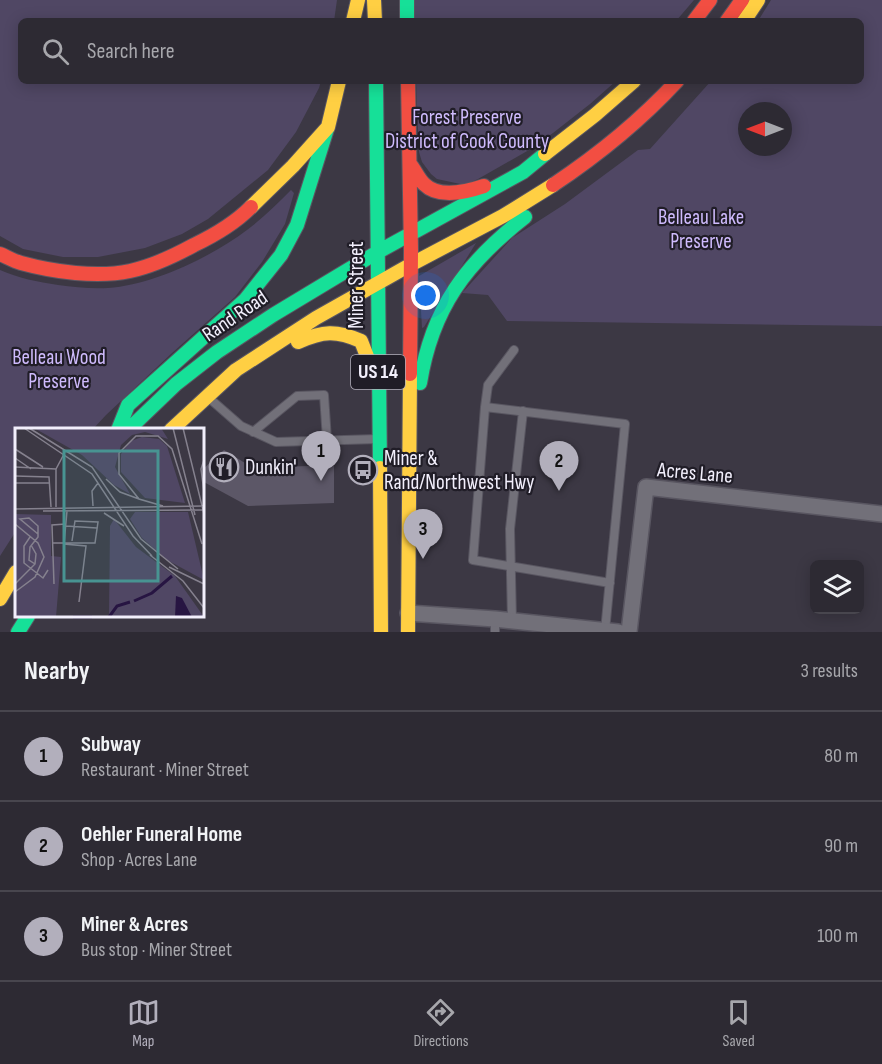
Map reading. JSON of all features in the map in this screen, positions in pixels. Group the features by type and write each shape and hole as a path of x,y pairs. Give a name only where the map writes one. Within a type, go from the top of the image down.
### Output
{"main road":[{"path":"354,18 358,0"},
{"path":"375,0 375,18"},
{"path":"407,0 407,18"},
{"path":"696,18 710,0"},
{"path":"730,18 742,0"},
{"path":"746,18 758,0"},
{"path":"118,428 128,405 245,300 281,255 297,225 328,127 338,84"},
{"name":"Miner Street","path":"376,84 381,632"},
{"path":"408,84 411,235 408,632"},
{"path":"410,164 425,185 435,190 452,193 468,191 523,172 631,84"},
{"path":"410,484 421,372 447,302 473,265 501,236 578,175 674,84"},
{"path":"0,254 19,263 58,271 93,274 129,271 156,263 210,237 240,218 294,166 328,127"},
{"path":"172,428 236,370 316,318 503,216 577,169 609,145"},
{"name":"Rand Road","path":"129,428 176,384 217,352 273,315 376,253 523,172"},
{"path":"236,370 317,333 329,331 348,334 361,341 378,383"},
{"path":"0,599 15,574"},
{"path":"20,631 27,617"}],"street":[{"name":"Acres Lane","path":"629,632 646,487 882,514"},
{"path":"408,613 495,626 513,621 610,632"}],"lane":[{"path":"514,350 488,385 473,560 610,583"},
{"path":"254,432 297,396 324,395 327,440"},
{"path":"207,397 241,426 276,442 378,439"},
{"path":"485,407 625,424 610,583 610,632"},
{"path":"513,621 510,529 523,411"}],"green space":[{"path":"0,0 337,0 334,18 18,18 18,84 320,84 296,132 268,170 208,219 182,234 145,248 98,257 63,257 23,249 0,236"},
{"path":"413,0 694,0 679,18 414,18"},
{"name":"Belleau Lake Preserve","path":"771,0 882,0 882,326 507,321 488,295 462,293 512,238 565,204 638,150 650,149 708,84 864,84 864,18 760,18"},
{"name":"Forest Preserve District of Cook County","path":"416,84 613,84 529,150 465,185 437,179 422,162 419,152"},
{"name":"Belleau Wood Preserve","path":"291,190 294,193 285,224 262,262 235,297 172,353 94,428 15,428 15,533 0,556 0,270 58,285 83,288 125,286 181,268 233,240 259,221"},
{"path":"476,243 424,327 422,328 419,276"}],"building":[{"path":"224,450 253,468 334,465 334,503 248,506 204,482 204,468"}],"traffic: fast":[{"path":"407,0 407,18"},
{"path":"376,84 380,468"},
{"path":"119,428 128,405 245,300 281,255 297,225 327,129"},
{"path":"130,428 176,384 217,352 273,315 376,253 523,172 545,154"},
{"path":"420,383 433,332 455,289 485,252 525,217"},
{"path":"18,632 27,617"}],"traffic: slow":[{"path":"354,18 358,0"},
{"path":"374,0 375,18"},
{"path":"746,18 758,0"},
{"path":"251,207 293,166 328,127 338,84"},
{"path":"545,154 631,84"},
{"path":"173,428 236,370 316,318 503,216 553,185"},
{"path":"298,342 330,333 352,337 361,341 372,369"},
{"path":"408,632 410,374"},
{"path":"380,468 381,632"},
{"path":"0,599 15,574"}],"traffic: jam":[{"path":"696,18 710,0"},
{"path":"729,18 742,0"},
{"path":"408,84 411,251 410,374"},
{"path":"553,185 618,137 674,84"},
{"path":"410,164 430,189 453,193 484,186"},
{"path":"0,254 21,263 61,271 90,274 130,271 163,260 210,237 251,207"}],"place":[{"name":"Dunkin'","path":"224,467"},
{"name":"Miner & Rand/Northwest Hwy","path":"363,470"},
{"name":"Subway","path":"321,481"},
{"name":"Oehler Funeral Home","path":"559,491"},
{"name":"Miner & Acres","path":"423,559"}]}
